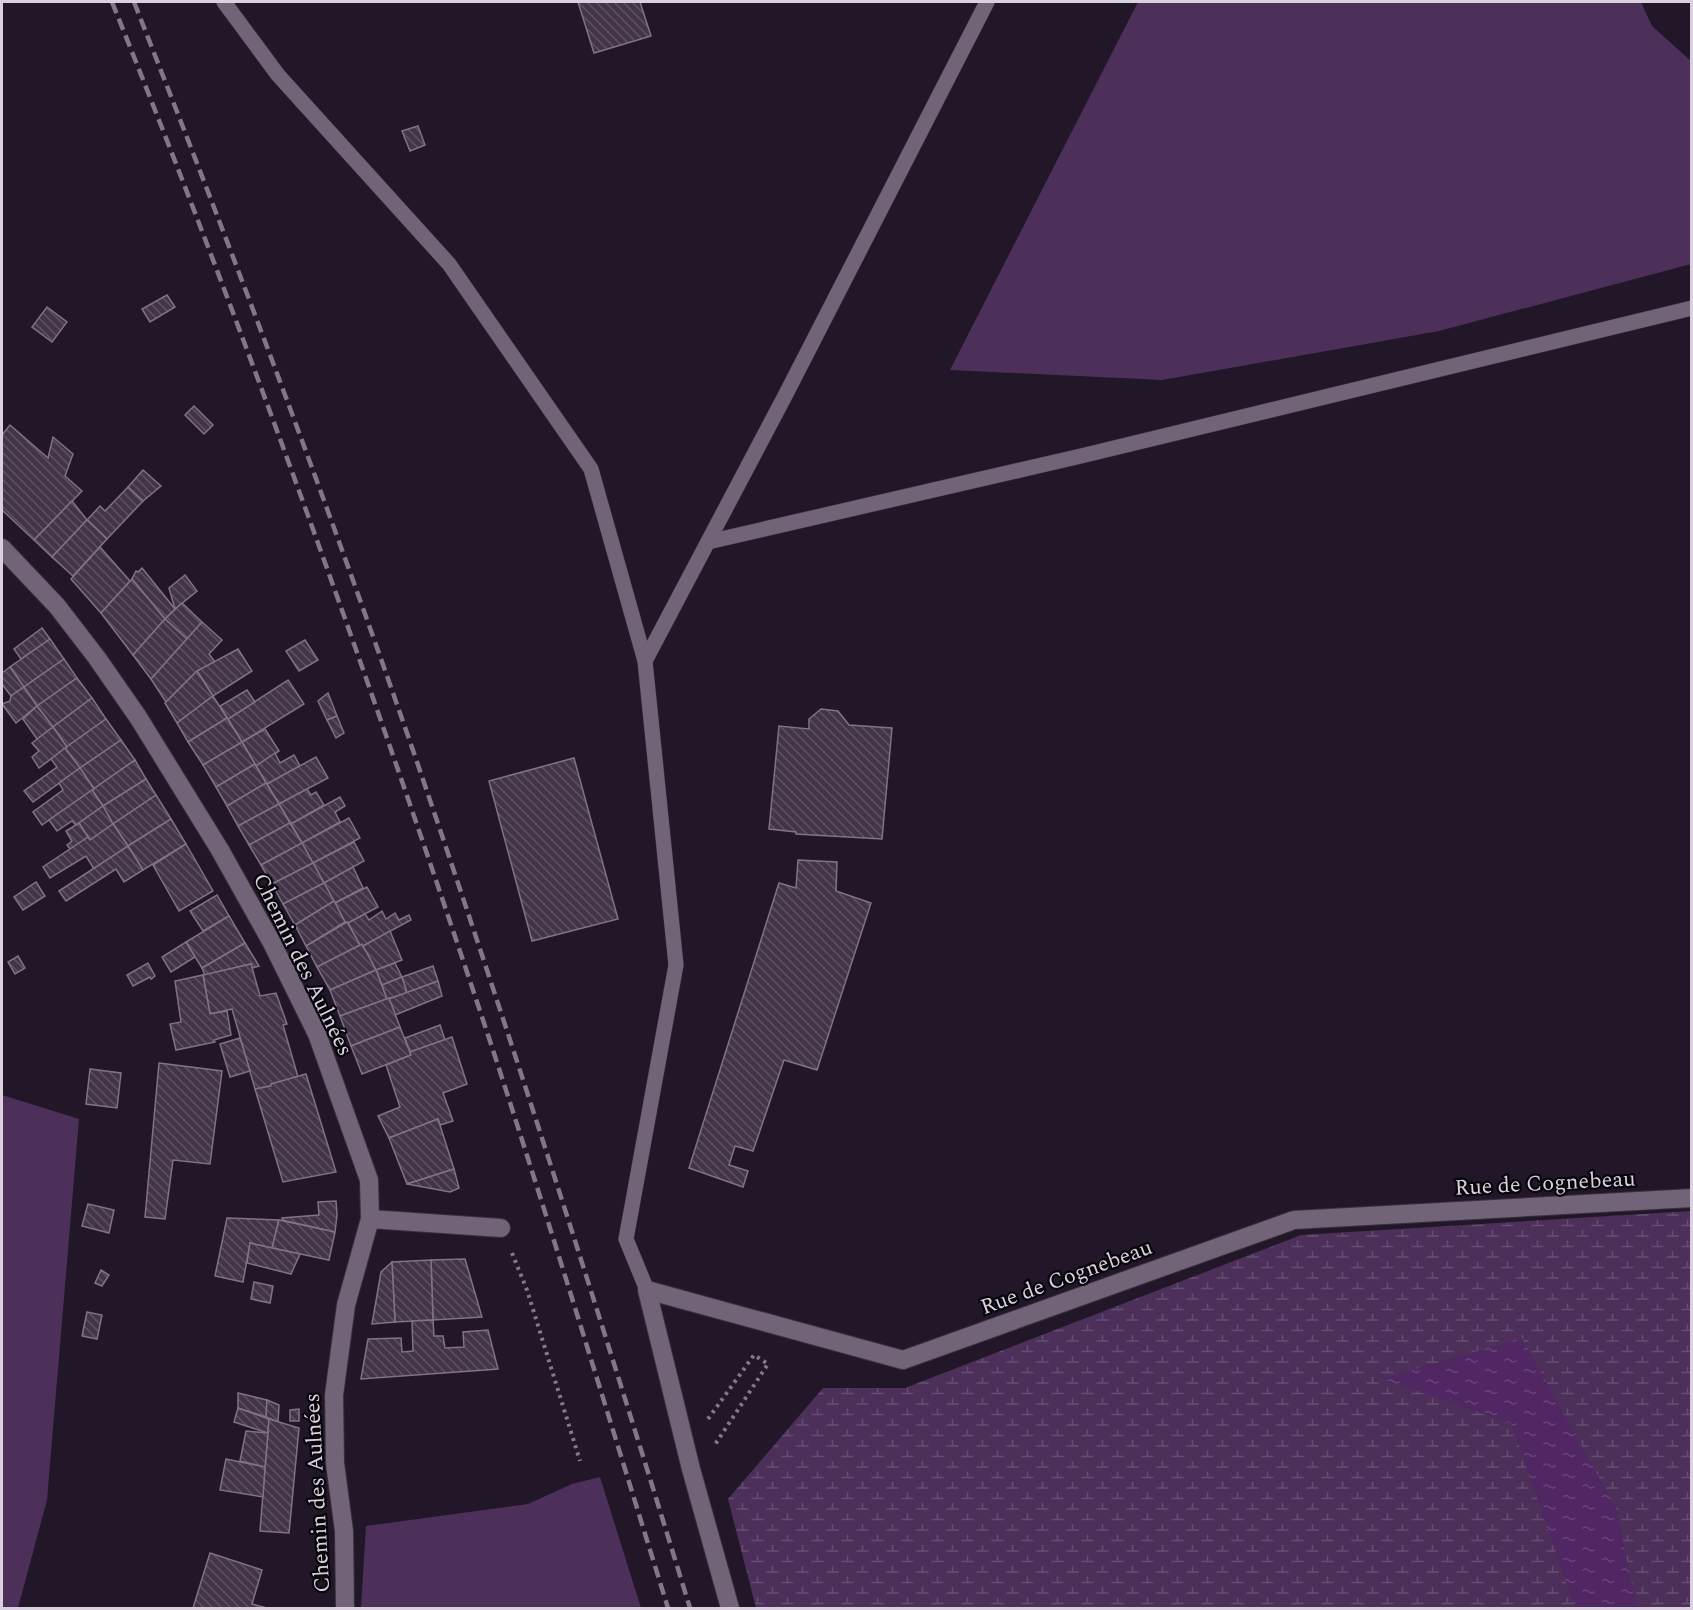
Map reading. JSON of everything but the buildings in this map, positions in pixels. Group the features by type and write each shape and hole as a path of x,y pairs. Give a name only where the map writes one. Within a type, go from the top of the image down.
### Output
{"street":[{"name":"Chemin des Aulnées","path":"2,548 57,606 121,692 220,850 272,943 316,1034 369,1180 370,1219 346,1305 334,1395 335,1463 344,1532 345,1608"},
{"name":"Rue de Cognebeau","path":"647,1290 903,1360 1294,1220 1692,1198"},
{"path":"370,1219 501,1228"},
{"path":"647,1290 691,1469 730,1608"}],"lane":[{"path":"224,2 278,75 449,264 591,469 645,661 676,965 626,1239 647,1290"},
{"path":"645,661 987,2"},
{"path":"708,542 1093,454 1692,308"}],"path":[{"path":"501,1228 527,1290 580,1461"},
{"path":"691,1469 707,1455 768,1364 754,1355 706,1422"}],"green space":[{"path":"1138,2 1641,2 1652,26 1691,61 1691,264 1439,331 1162,380 950,370"},
{"path":"2,1095 79,1119 47,1500 18,1608 2,1608"},
{"path":"1691,1211 1691,1608 756,1608 728,1499 823,1388 905,1388 1301,1235"},
{"path":"600,1477 641,1608 361,1608 366,1526 528,1504 572,1484"}],"water":[{"path":"1522,1338 1616,1508 1637,1608 1575,1608 1511,1423 1382,1379"}],"railway":[{"path":"112,2 261,387 355,646 489,1038 668,1608"},
{"path":"134,2 280,380 417,762 557,1184 690,1608"}]}
